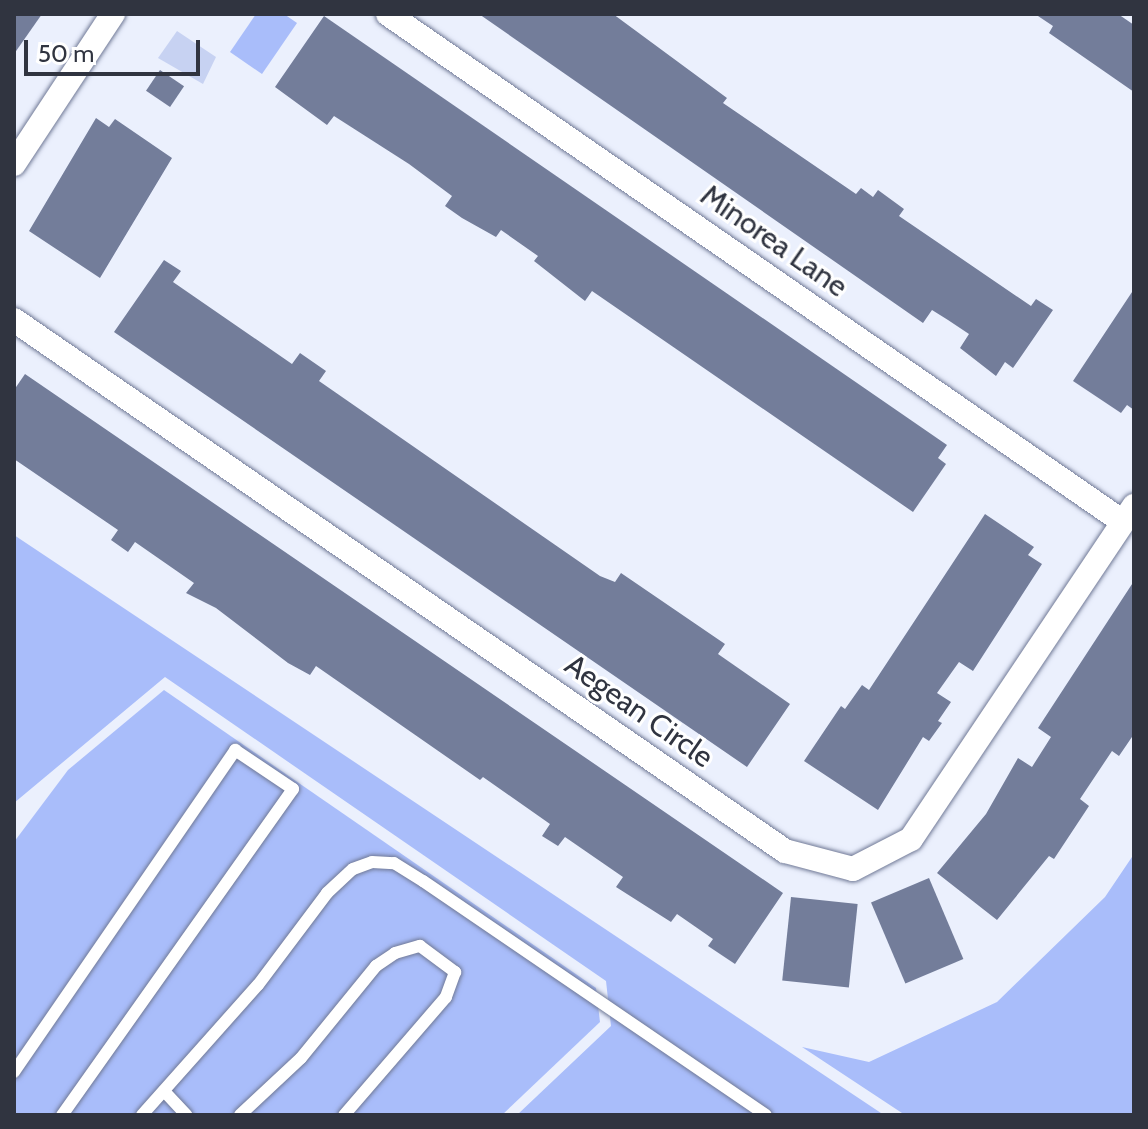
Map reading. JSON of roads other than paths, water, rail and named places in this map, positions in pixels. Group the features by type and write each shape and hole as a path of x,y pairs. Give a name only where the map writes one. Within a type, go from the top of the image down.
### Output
{"street":[{"path":"14,164 113,14"},
{"name":"Minorea Lane","path":"388,14 1129,514"},
{"name":"Aegean Circle","path":"14,320 785,851 814,862 853,869 911,839 1129,514"}],"lane":[{"path":"14,1072 235,750 293,789 62,1115"},
{"path":"142,1115 258,985 327,893 353,869 372,862 394,863 423,881 766,1115"},
{"path":"240,1115 301,1058 376,966 395,953 420,946 455,972 446,997 344,1115"},
{"path":"164,1091 186,1115"}]}
